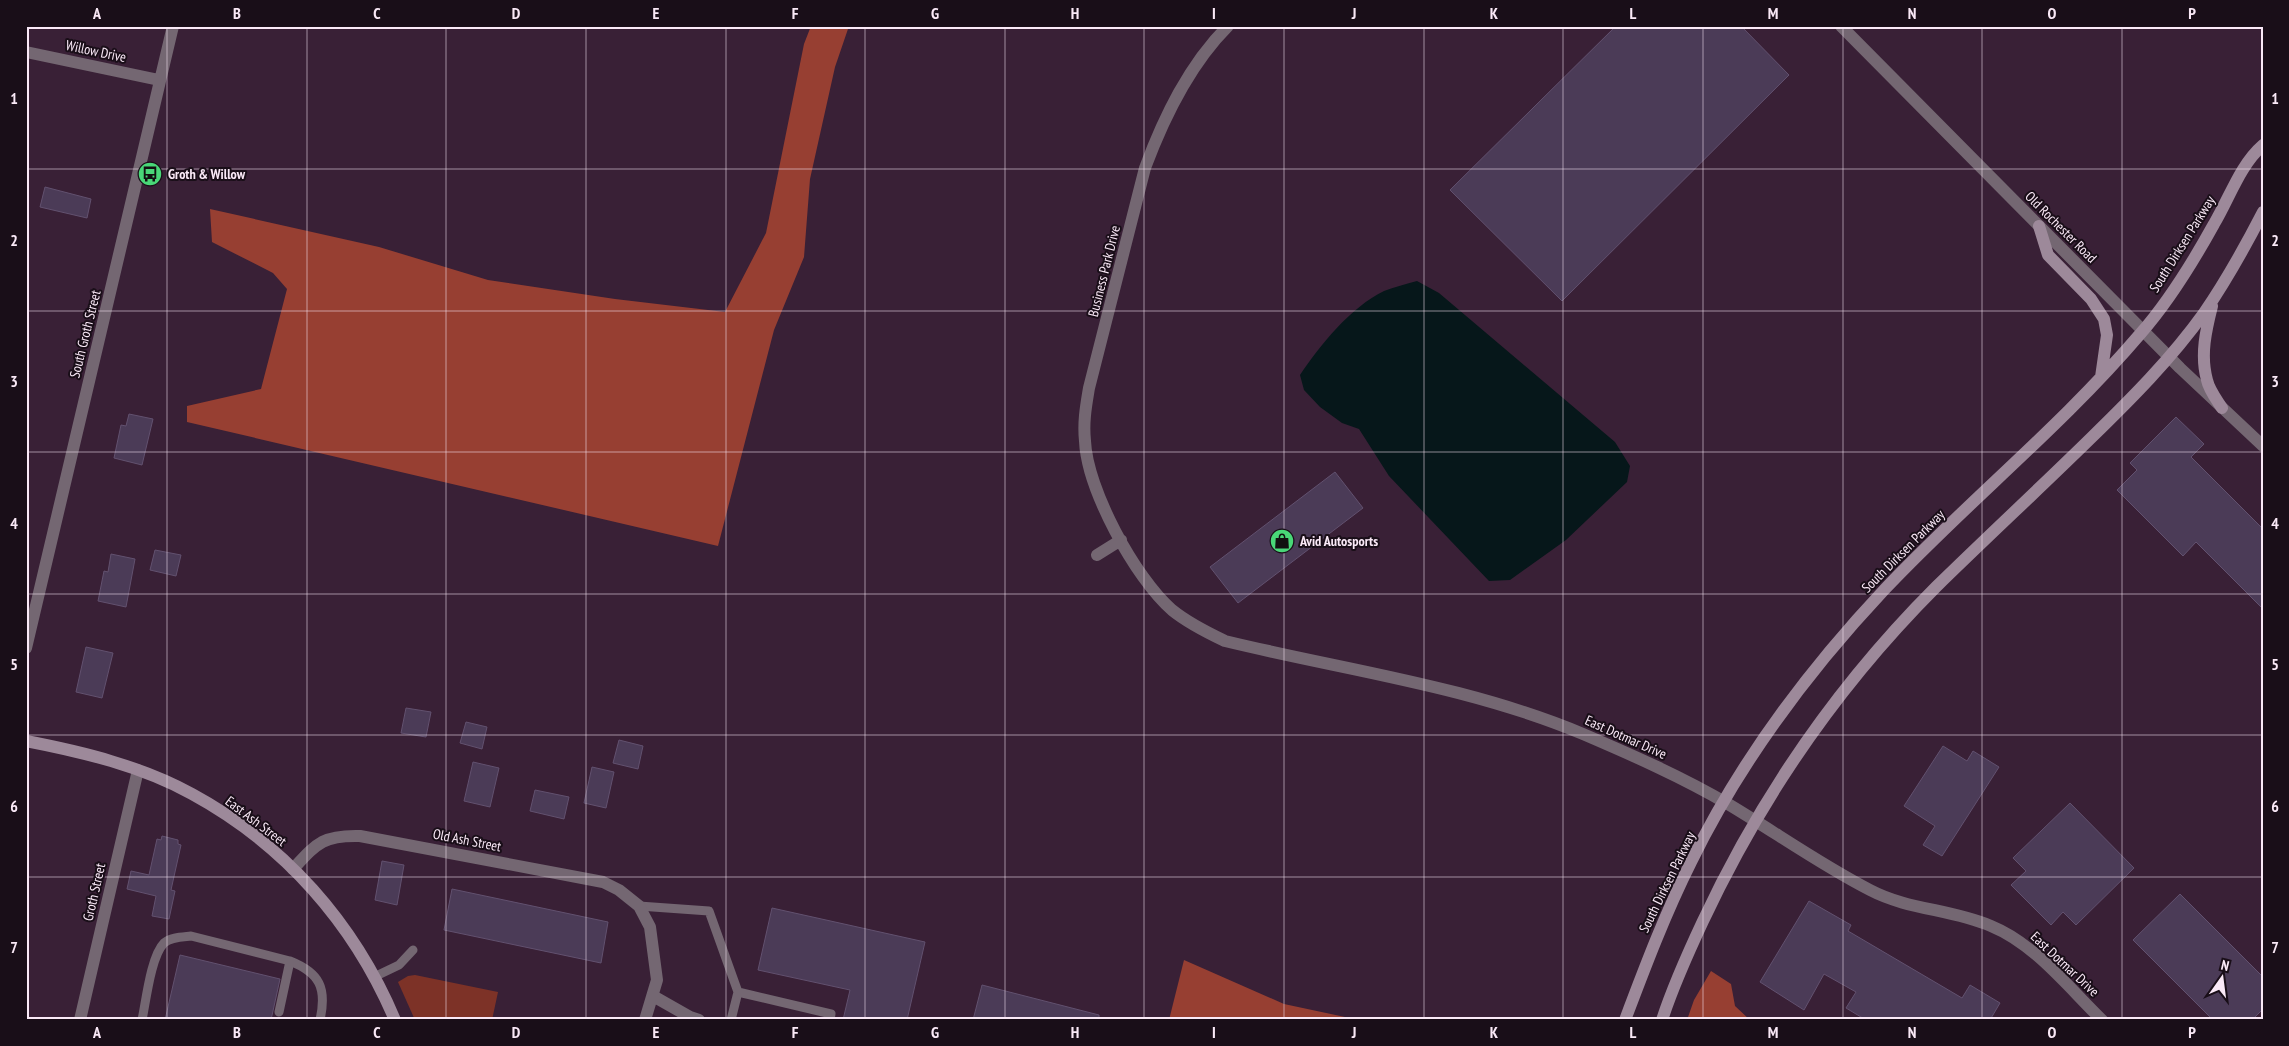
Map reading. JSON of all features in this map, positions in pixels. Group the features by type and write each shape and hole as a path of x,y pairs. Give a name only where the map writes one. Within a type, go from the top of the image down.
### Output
{"main road":[{"name":"South Dirksen Parkway","path":"1625,1020 1662,923 1692,860 1742,772 1827,653 1885,589 1931,543 2100,380 2143,330 2181,280 2215,223 2250,156 2263,145"},
{"path":"1662,1020 1697,934 1726,872 1755,820 1807,740 1880,647 1936,588 2133,398 2170,356 2215,296 2239,258 2263,212"},
{"path":"2039,226 2048,255 2091,299 2104,319 2107,335 2100,380"},
{"path":"2215,296 2206,328 2204,351 2207,382 2222,408"},
{"name":"East Ash Street","path":"26,741 88,754 138,770 191,793 222,812 293,869 337,917 376,976 395,1020"}],"street":[{"name":"South Groth Street","path":"26,648 173,26"},
{"name":"Business Park Drive","path":"1121,540 1104,508 1088,465 1084,442 1084,418 1089,388 1145,168 1156,140 1182,88 1228,26"},
{"name":"Old Rochester Road","path":"1841,26 2143,330 2263,446"},
{"name":"Willow Drive","path":"26,52 159,80"},
{"path":"1097,555 1121,540"},
{"name":"East Dotmar Drive","path":"1121,540 1158,595 1172,609 1205,632 1224,641 1495,703 1581,734 1668,772 1725,802 1870,890 1899,903 1950,913 1991,926 2023,944 2102,1020"},
{"name":"Groth Street","path":"80,1020 138,770"},
{"name":"Old Ash Street","path":"293,869 318,844 337,835 360,836 603,882 619,890 639,906"},
{"path":"639,906 650,927 657,980 644,1020"},
{"path":"653,996 690,1018 699,1020"}],"lane":[{"path":"639,906 709,911 738,992 732,1020"},
{"path":"142,1020 156,954 164,943 174,938 190,936 290,961 305,967 314,973 320,984 324,1003 320,1020"},
{"path":"376,976 399,964 413,950"},
{"path":"279,1012 290,961"},
{"path":"738,992 831,1014 830,1020"}],"shaded area":[{"path":"811,26 849,26 835,67 810,179 804,257 774,330 718,546 187,422 187,406 261,389 287,289 273,273 212,242 210,209 379,247 488,280 615,299 725,312 766,233 804,44"},
{"path":"1417,281 1439,293 1615,442 1630,466 1627,482 1566,540 1510,580 1489,581 1389,476 1359,429 1342,423 1320,407 1304,390 1300,375 1317,351 1348,317 1384,291"},
{"path":"1184,960 1284,1004 1359,1020 1169,1020"},
{"path":"1711,971 1731,984 1735,1006 1750,1020 1687,1020 1694,1000"},
{"path":"415,975 498,992 492,1020 415,1020 398,982 408,976"}],"building":[{"path":"1616,26 1741,26 1789,75 1562,301 1450,190"},
{"path":"45,187 91,199 87,218 40,207"},
{"path":"129,414 153,419 142,465 114,458 121,425 126,426"},
{"path":"2176,417 2204,444 2191,457 2263,529 2263,609 2196,542 2183,556 2117,490 2137,470 2130,463"},
{"path":"1335,472 1363,508 1238,603 1210,567"},
{"path":"155,550 181,555 176,576 150,570"},
{"path":"111,554 135,559 126,607 98,601 104,571 108,572"},
{"path":"86,647 113,653 102,698 76,692"},
{"path":"406,708 431,712 426,737 401,733"},
{"path":"466,722 487,727 482,749 460,743"},
{"path":"619,740 643,746 638,769 613,763"},
{"path":"1943,746 1967,761 1973,751 1999,767 1942,856 1923,845 1935,826 1904,806"},
{"path":"473,762 499,768 490,807 464,801"},
{"path":"592,767 614,772 606,808 584,803"},
{"path":"535,790 569,797 564,819 530,811"},
{"path":"2070,803 2134,868 2076,925 2063,912 2051,925 2011,885 2026,871 2013,858"},
{"path":"162,836 178,840 178,844 181,845 171,890 175,891 169,919 152,916 156,896 127,889 131,871 149,875 157,839 161,840"},
{"path":"382,861 404,865 397,905 375,900"},
{"path":"452,889 608,922 601,963 444,930"},
{"path":"2180,894 2263,977 2263,1009 2252,1020 2213,1020 2133,940"},
{"path":"1809,901 1851,925 1848,931 1962,998 1970,985 2000,1003 1990,1020 1866,1020 1846,1008 1856,992 1824,974 1804,1010 1760,982"},
{"path":"772,908 925,942 907,1020 843,1020 850,990 758,970"},
{"path":"180,955 280,979 271,1020 165,1020"},
{"path":"982,985 1099,1015 1099,1020 973,1020"}],"place":[{"name":"Groth & Willow","path":"150,174"},
{"name":"Avid Autosports","path":"1282,541"}]}
